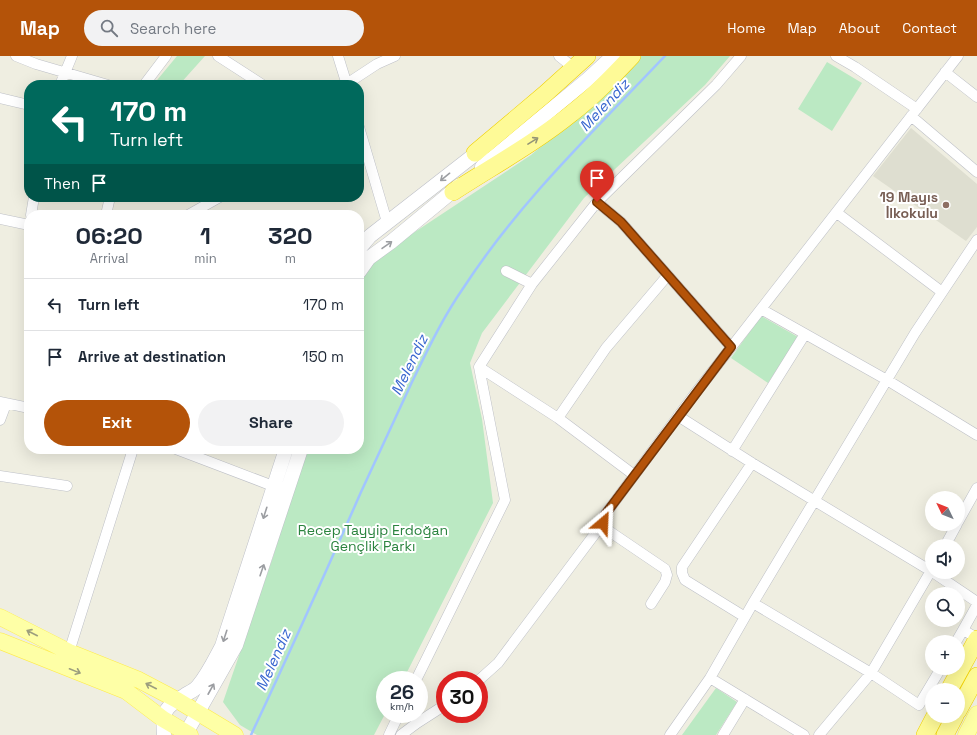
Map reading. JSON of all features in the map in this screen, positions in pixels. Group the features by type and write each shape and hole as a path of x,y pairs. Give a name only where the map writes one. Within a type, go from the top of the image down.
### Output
{"highway":[{"path":"475,153 545,94 587,56"},
{"path":"453,192 538,138 572,113 601,88 632,56"},
{"path":"952,683 972,636"},
{"path":"965,697 977,676"},
{"path":"925,735 931,723"},
{"path":"945,735 951,723"}],"main road":[{"path":"364,243 387,222 475,153 520,123 582,75 602,56"},
{"path":"364,265 369,258 453,192 587,80 613,56"},
{"path":"164,735 163,719 167,709 177,700 197,688 207,675 222,646 284,454"},
{"path":"0,641 126,691 163,719 187,734 236,645 299,454"},
{"path":"0,617 69,652 139,680 177,700 232,733"},
{"path":"966,735 977,714"}],"street":[{"path":"16,56 36,64 91,80"},
{"path":"62,80 72,56"},
{"path":"148,80 166,56"},
{"path":"218,56 255,80"},
{"path":"338,56 345,80"},
{"path":"353,80 377,64 395,56"},
{"path":"559,56 574,68"},
{"path":"420,671 505,500 479,367 532,284 597,202 716,85 741,56"},
{"path":"836,56 855,67 914,112 977,172"},
{"path":"488,672 498,664 603,523 604,516 678,416 958,56"},
{"path":"945,72 977,97"},
{"path":"0,98 24,104"},
{"path":"364,144 387,222"},
{"path":"198,210 212,202"},
{"path":"597,202 621,222 731,347"},
{"path":"207,210 209,204"},
{"path":"837,213 942,292"},
{"path":"0,219 24,225"},
{"path":"670,735 710,678 915,333 976,244"},
{"path":"506,271 532,284"},
{"path":"558,418 606,348 668,275"},
{"path":"761,309 887,380 977,435"},
{"path":"732,451 805,334"},
{"path":"479,367 558,418 634,475"},
{"path":"0,420 3,403 24,406"},
{"path":"678,416 814,501 925,566"},
{"path":"69,652 131,454"},
{"path":"189,454 273,486"},
{"path":"745,617 685,580 682,573 682,567 752,463"},
{"path":"0,476 67,486"},
{"path":"965,509 977,488"},
{"path":"603,523 606,529 613,535 665,569 667,575 665,582 651,604"},
{"path":"819,735 871,674 926,579"},
{"path":"944,579 977,603 972,636"},
{"path":"754,603 919,705 937,675"},
{"path":"710,678 804,735"},
{"path":"723,735 745,699"},
{"path":"401,735 436,711"},
{"path":"389,735 395,723"}],"shaded area":[{"name":"19 Mayıs İlkokulu","path":"911,128 977,184 977,227 966,241 873,176"}],"green space":[{"path":"177,56 205,56 183,80 157,80"},
{"name":"Recep Tayyip Erdoğan Gençlik Parkı","path":"640,56 730,56 705,85 584,198 482,333 470,363 482,419 493,503 408,671 376,671 376,723 380,723 374,735 257,735 240,725 223,702 273,557 304,454 364,454 364,271 374,259 531,155 595,101"},
{"path":"827,62 862,83 832,131 798,109"},
{"path":"761,316 798,337 768,383 731,358"},
{"path":"716,688 737,702 716,735 682,735"}],"waterway":[{"name":"Melendiz","path":"251,735 412,382 449,310 486,255 509,225 559,167 665,56"}],"place":[{"name":"19 Mayıs İlkokulu","path":"946,205"}],"route":[{"path":"597,202 621,222 731,347 604,516 603,523"}]}
